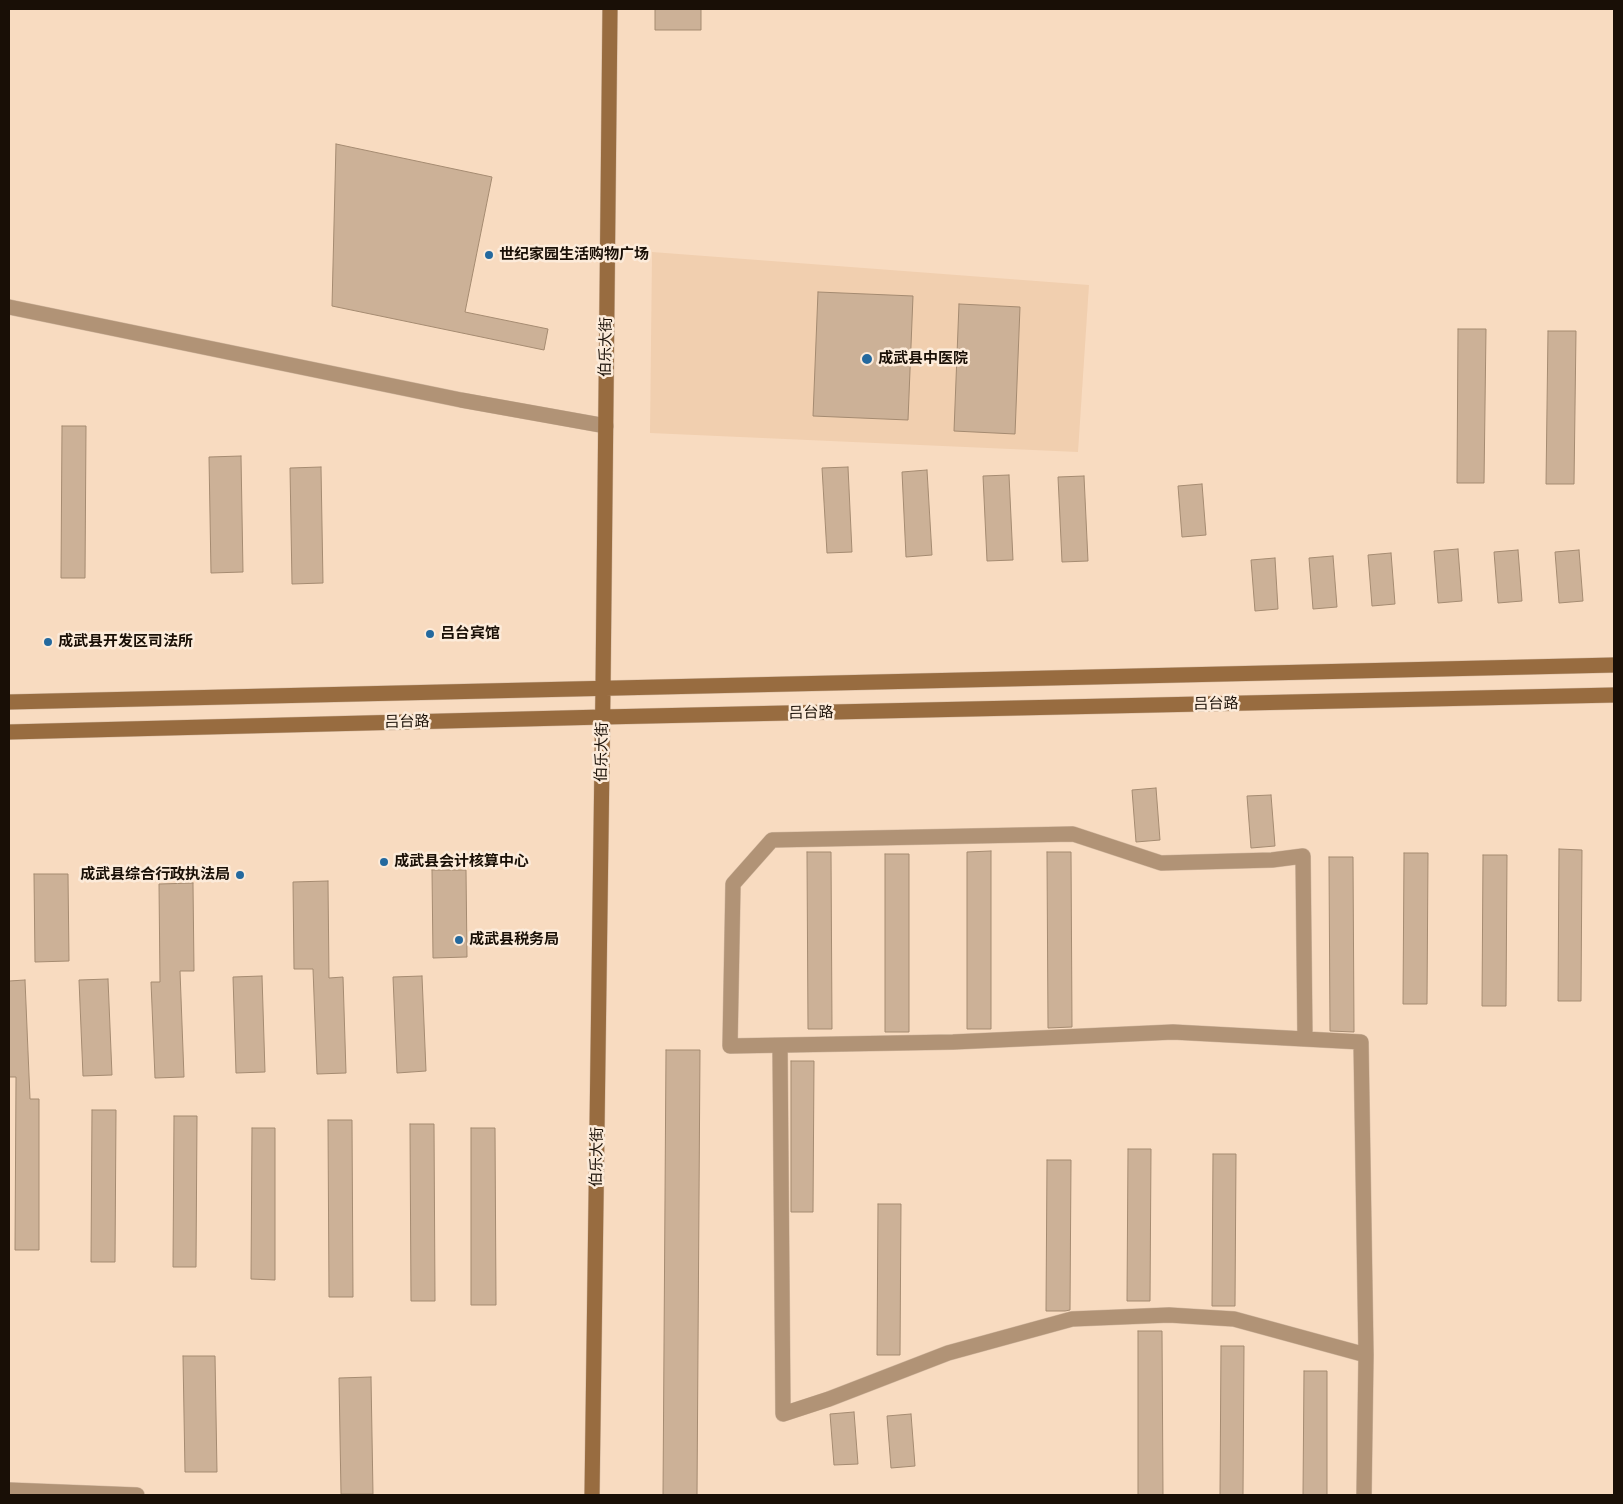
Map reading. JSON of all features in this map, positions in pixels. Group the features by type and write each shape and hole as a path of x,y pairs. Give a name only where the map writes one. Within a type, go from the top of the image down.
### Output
{"main road":[{"name":"伯乐大街","path":"592,1495 603,717 610,9"},
{"name":"吕台路","path":"9,702 1614,665"},
{"name":"吕台路","path":"9,732 1614,695"}],"street":[{"path":"9,306 461,400 606,426"},
{"path":"1305,1039 1303,856 1272,860 1161,863 1074,834 772,840 733,884 730,1046 953,1042 1173,1032 1361,1042 1366,1355 1364,1495"},
{"path":"780,1046 783,1414 829,1400 948,1353 1072,1319 1169,1315 1234,1319 1366,1355"},
{"path":"9,1490 137,1495"}],"shaded area":[{"name":"成武县中医院","path":"652,252 1089,285 1078,452 650,433"}],"building":[{"path":"655,9 701,9 701,30 655,30"},
{"path":"336,144 492,177 465,312 548,329 544,350 332,306"},
{"path":"818,292 913,296 908,420 813,416"},
{"path":"959,304 1020,307 1015,434 954,431"},
{"path":"1458,329 1486,329 1484,483 1457,483"},
{"path":"1548,331 1576,331 1574,484 1546,484"},
{"path":"62,426 86,426 85,578 61,578"},
{"path":"241,456 243,572 211,573 209,457"},
{"path":"321,467 323,583 292,584 290,468"},
{"path":"848,467 852,552 827,553 822,468"},
{"path":"927,470 932,555 906,557 902,472"},
{"path":"1009,475 1013,560 987,561 983,476"},
{"path":"1084,476 1088,561 1062,562 1058,477"},
{"path":"1202,484 1206,535 1182,537 1178,486"},
{"path":"1458,549 1462,601 1438,603 1434,551"},
{"path":"1518,550 1522,601 1498,603 1494,552"},
{"path":"1579,550 1583,601 1559,603 1555,552"},
{"path":"1391,553 1395,604 1372,606 1368,555"},
{"path":"1333,556 1337,607 1313,609 1309,558"},
{"path":"1275,558 1278,609 1255,611 1251,560"},
{"path":"1156,788 1160,840 1136,842 1132,790"},
{"path":"1271,795 1275,846 1251,848 1247,796"},
{"path":"1559,849 1582,850 1581,1001 1558,1001"},
{"path":"991,851 991,1029 967,1029 967,852"},
{"path":"807,852 831,852 832,1029 808,1029"},
{"path":"1047,852 1071,852 1072,1027 1048,1028"},
{"path":"1404,853 1428,853 1427,1004 1403,1004"},
{"path":"885,854 909,854 909,1032 885,1032"},
{"path":"1483,855 1507,855 1506,1006 1482,1006"},
{"path":"1329,857 1353,857 1354,1032 1330,1031"},
{"path":"432,870 466,870 467,957 433,958"},
{"path":"34,874 68,874 69,961 35,962"},
{"path":"328,881 329,978 343,977 346,1073 317,1074 313,969 294,969 293,882"},
{"path":"193,883 194,971 180,971 184,1077 155,1078 151,982 160,982 159,884"},
{"path":"262,976 265,1072 236,1073 233,977"},
{"path":"422,976 426,1071 397,1073 393,977"},
{"path":"108,979 112,1075 83,1076 79,980"},
{"path":"25,980 30,1099 39,1099 39,1250 15,1250 16,1077 9,1077 9,981"},
{"path":"666,1050 700,1050 697,1495 663,1495"},
{"path":"791,1061 814,1061 813,1212 791,1212"},
{"path":"92,1110 116,1110 115,1262 91,1262"},
{"path":"174,1116 197,1116 196,1267 173,1267"},
{"path":"328,1120 352,1120 353,1297 329,1297"},
{"path":"410,1124 434,1124 435,1301 411,1301"},
{"path":"252,1128 275,1128 275,1280 251,1279"},
{"path":"471,1128 495,1128 496,1305 471,1305"},
{"path":"1128,1149 1151,1149 1150,1301 1127,1301"},
{"path":"1213,1154 1236,1154 1235,1306 1212,1306"},
{"path":"1047,1160 1071,1160 1070,1310 1065,1311 1046,1311"},
{"path":"878,1204 901,1204 900,1355 877,1355"},
{"path":"1138,1331 1162,1331 1163,1495 1138,1495"},
{"path":"1221,1346 1244,1346 1243,1495 1220,1495"},
{"path":"183,1356 215,1356 217,1472 185,1472"},
{"path":"1304,1371 1327,1371 1327,1495 1303,1495"},
{"path":"371,1377 373,1494 341,1494 339,1378"},
{"path":"854,1412 858,1464 834,1465 830,1414"},
{"path":"911,1414 915,1466 891,1468 887,1416"}],"place":[{"name":"世纪家园生活购物广场","path":"489,255"},
{"name":"成武县中医院","path":"867,359"},
{"name":"吕台宾馆","path":"430,634"},
{"name":"成武县开发区司法所","path":"48,642"},
{"name":"成武县会计核算中心","path":"384,862"},
{"name":"成武县综合行政执法局","path":"240,875"},
{"name":"成武县税务局","path":"459,940"}]}
